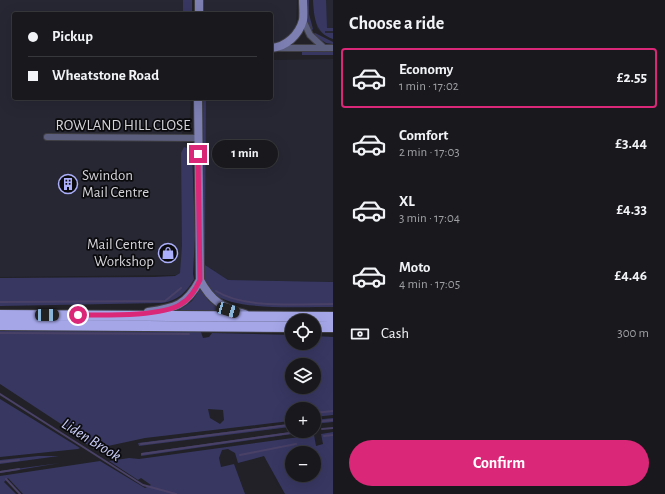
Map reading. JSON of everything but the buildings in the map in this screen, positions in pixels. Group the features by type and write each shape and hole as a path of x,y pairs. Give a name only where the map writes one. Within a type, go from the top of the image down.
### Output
{"highway":[{"path":"0,315 333,317"},
{"path":"0,325 285,327"},
{"path":"321,327 333,327"}],"main road":[{"path":"199,0 199,12"},
{"path":"275,48 294,37 303,20 303,0"},
{"path":"198,100 200,280 208,294 217,304 228,310 251,316"},
{"path":"125,316 177,307 190,297 200,280"}],"street":[{"path":"303,20 310,35 324,48"},
{"path":"275,48 333,48"},
{"name":"ROWLAND HILL CLOSE","path":"47,137 198,138"}],"shaded area":[{"name":"Swindon Mail Centre","path":"0,0 183,0 183,12 12,12 12,100 191,100 190,117 187,125 182,130 182,141 188,145 191,152 193,269 176,275 0,277"},
{"path":"183,0 192,0 192,12 183,12"},
{"path":"204,0 297,0 296,28 280,43 273,44 273,12 204,12"},
{"path":"307,0 309,0 309,14 313,29 311,31 307,21"},
{"path":"313,0 333,0 333,39 323,34 317,28"},
{"path":"313,0 326,0 327,28 333,28 333,31 325,31 325,33 333,33 333,39 322,33 319,29 315,18"},
{"path":"315,33 333,42 333,44 326,43 313,35"},
{"path":"333,51 333,55 302,55 302,52"},
{"path":"333,59 333,282 228,280 205,265 206,100 273,100 273,60"},
{"path":"203,100 206,100 205,265 228,280 333,282 333,307 270,307 237,303 223,299 213,293 204,280"},
{"path":"184,147 192,150 195,235 194,279 181,295 177,298 162,303 0,306 0,278 154,277 175,276 180,273 182,246 181,153"},
{"path":"200,289 209,301 221,311 178,311 192,301"},
{"path":"0,329 190,329 192,332 201,332 203,338 209,337 212,333 285,335 285,350 321,350 321,336 333,337 333,415 321,416 321,402 285,402 285,422 145,438 94,449 65,430 61,424 0,384","holes":["208,409 223,410 224,420 220,424 210,418"]},
{"path":"0,399 80,448 0,457"},
{"path":"333,418 333,422 321,423 321,419"},
{"path":"285,425 285,428 139,446 138,443"},
{"path":"333,432 333,494 285,494 264,456 238,463 235,453 228,449 222,450 219,458 221,467 234,464 245,494 23,494 8,478 4,482 16,494 0,494 0,476 100,461 145,488 151,485 141,478 138,480 109,461 129,458 139,459 292,438 315,438 316,446 323,444 321,434"},
{"path":"285,433 285,435 141,456 141,453"},
{"path":"38,456 59,456 0,464 0,460"},
{"path":"60,463 0,473 0,471"}],"waterway":[{"path":"0,302 165,301 181,288"},
{"path":"216,291 241,301 256,303 288,305 333,304"},
{"path":"0,333 189,334"},
{"name":"Liden Brook","path":"0,394 143,485 176,494"},
{"path":"321,412 333,411"},
{"path":"321,421 333,420"},
{"path":"141,444 285,425"},
{"path":"322,429 333,428"},
{"path":"142,454 285,434"},
{"path":"324,436 333,435"},
{"path":"240,455 296,444"},
{"path":"0,462 19,460"},
{"path":"0,472 19,469"},
{"path":"6,479 20,494"}],"place":[{"name":"Swindon Mail Centre","path":"68,184"},
{"name":"Mail Centre Workshop","path":"168,253"}],"route":[{"path":"78,315 125,316 171,309 186,301 192,294 200,280 198,154"}]}
